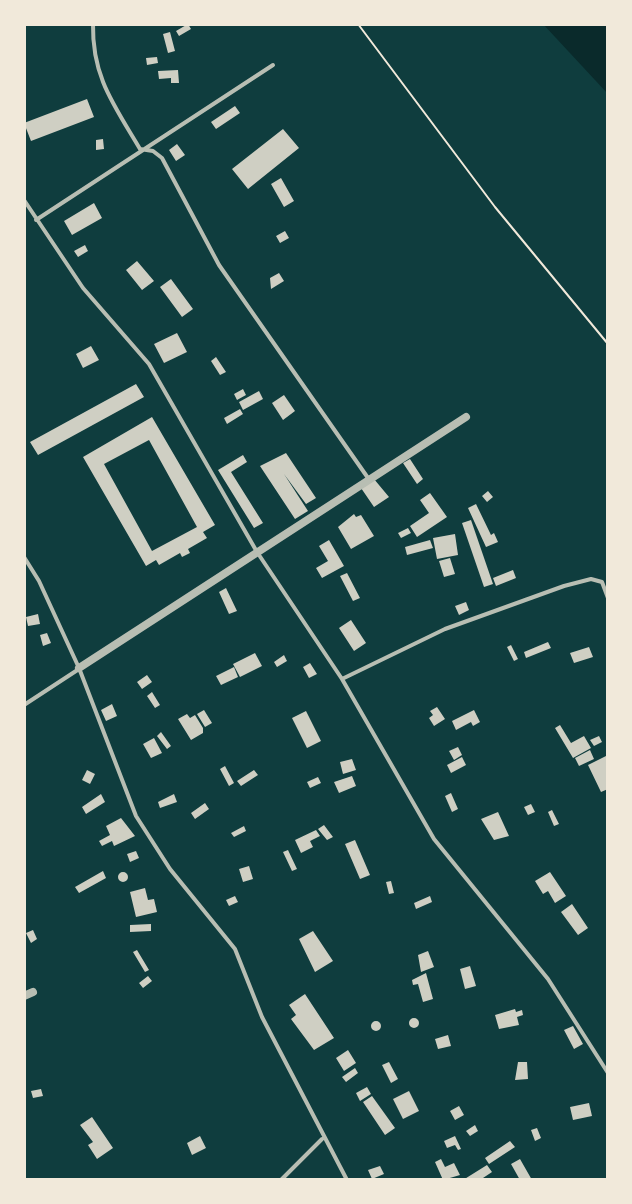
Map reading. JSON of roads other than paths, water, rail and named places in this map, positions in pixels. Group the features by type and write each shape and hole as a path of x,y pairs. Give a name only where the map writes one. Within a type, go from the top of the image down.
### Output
{"street":[{"path":"79,668 466,417"}],"lane":[{"path":"93,24 92,54 99,79 140,149"},
{"path":"36,220 140,149 273,65"},
{"path":"140,149 153,151 162,158 219,265 368,478"},
{"path":"24,200 83,288 149,364 257,552 342,679 434,839 548,979 608,1073"},
{"path":"24,557 39,581 79,668 136,816 170,869 235,949 262,1017 322,1139 347,1180"},
{"path":"342,679 445,629 564,586 591,579 602,582 608,598"},
{"path":"24,705 79,668"},
{"path":"281,1180 322,1139"}],"water":[{"path":"543,24 608,24 608,94"}]}
